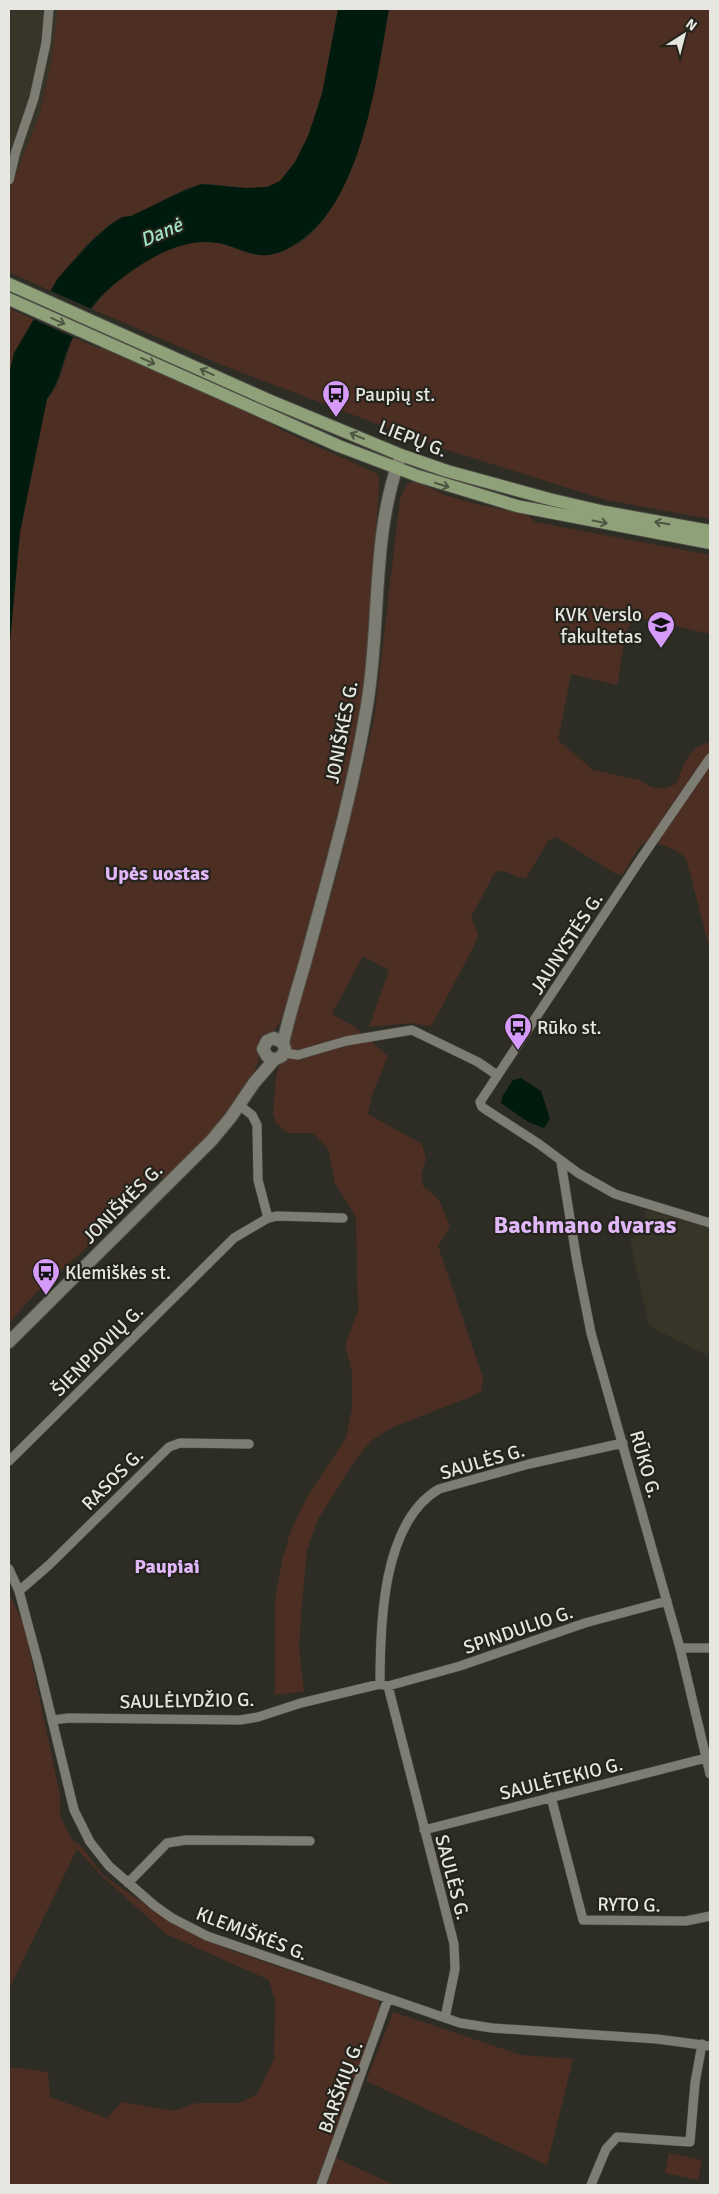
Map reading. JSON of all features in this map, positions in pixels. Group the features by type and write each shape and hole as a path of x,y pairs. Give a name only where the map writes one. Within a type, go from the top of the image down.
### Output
{"main road":[{"name":"LIEPŲ G.","path":"14,286 266,399 311,416 401,455 456,474 548,499 605,512 710,531"},
{"name":"LIEPŲ G.","path":"11,300 339,446 396,469 453,488 517,506 710,543"},
{"name":"JONIŠKĖS G.","path":"9,1342 212,1140 239,1105 276,1049 304,964 342,819 366,714 372,671 384,524 396,469 401,455"}],"street":[{"path":"9,180 16,151 34,98 46,43 49,9"},
{"path":"9,160 16,151"},
{"name":"JAUNYSTĖS G.","path":"710,758 480,1102 482,1107 539,1144 578,1174 615,1194 710,1223"},
{"path":"276,1049 298,1055 346,1040 412,1030 478,1062 497,1075"},
{"path":"239,1105 252,1115 257,1125 258,1180 268,1218"},
{"name":"RŪKO G.","path":"561,1162 577,1262 591,1333 668,1601 710,1774"},
{"name":"ŠIENPJOVIŲ G.","path":"9,1461 234,1238 268,1218 277,1216 343,1218"},
{"name":"RASOS G.","path":"19,1590 49,1565 169,1446 180,1443 249,1444"},
{"name":"SAULĖS G.","path":"445,2018 453,1984 454,1944 384,1685 380,1633 384,1590 406,1524 423,1500 439,1489 529,1464 623,1443"},
{"name":"KLEMIŠKĖS G.","path":"9,1569 19,1590 68,1787 81,1826 109,1866 172,1918 207,1936 445,2018 492,2028 657,2039 706,2045"},
{"name":"SPINDULIO G.","path":"384,1685 460,1666 594,1620 668,1601"},
{"path":"680,1648 710,1648"},
{"name":"SAULĖLYDŽIO G.","path":"52,1720 70,1718 240,1720 258,1717 301,1702 384,1685"},
{"name":"SAULĖTEKIO G.","path":"424,1830 706,1758"},
{"name":"RYTO G.","path":"551,1798 583,1920 686,1921 710,1916"},
{"path":"128,1883 167,1844 186,1840 310,1841"},
{"name":"BARŠKIŲ G.","path":"321,2185 388,1999"},
{"path":"591,2185 606,2149 617,2137 690,2142 695,2083 706,2045"}],"shaded area":[{"path":"9,9 58,9 52,57 40,113 9,191"},
{"path":"58,9 338,9 321,98 306,142 295,162 282,179 274,185 254,188 210,184 195,186 177,193 135,215 122,217 102,231 82,250 51,291 9,272 9,191 40,113 52,57"},
{"path":"389,9 710,9 710,519 606,500 438,447 222,365 92,309 102,296 131,272 147,261 183,245 201,242 218,243 256,255 269,255 299,244 323,221 342,190 357,153 369,114"},
{"path":"9,304 12,305 10,309 35,320 14,353 9,375"},
{"path":"73,337 100,349 101,346 245,408 283,431 378,474 379,488 363,700 322,877 280,1022 259,1051 257,1065 250,1081 206,1137 165,1181 158,1174 82,1252 35,1294 9,1323 9,653 20,532 47,399 57,386"},
{"path":"418,482 445,495 472,503 528,515 535,522 710,555 710,634 637,617 627,628 617,685 571,674 558,740 593,770 639,780 653,788 667,788 676,784 684,764 692,752 703,744 710,742 710,950 686,858 677,851 646,842 640,846 622,875 616,874 556,837 548,841 526,878 502,871 494,874 471,917 478,934 476,942 432,1025 425,1026 411,1023 369,1027 389,970 363,956 332,1014 356,1028 388,1056 372,1095 368,1114 422,1144 426,1159 421,1174 423,1186 439,1200 450,1227 438,1246 483,1378 481,1391 393,1427 372,1440 356,1459 318,1519 307,1550 299,1647 304,1691 275,1695 275,1601 282,1561 291,1530 306,1499 346,1438 352,1408 352,1373 345,1345 358,1311 356,1217 335,1183 328,1149 313,1133 288,1133 276,1123 273,1113 276,1077 339,867 374,720 400,499 407,484"},
{"path":"646,1210 710,1228 710,1349 708,1356 649,1326 630,1240 644,1227"},
{"path":"9,1594 24,1625 60,1795 60,1816 72,1840 80,1845 103,1875 166,1919 232,1951 378,2000 381,2011 315,2185 9,2185 9,2067 48,2072 50,2097 107,2118 122,2102 173,2111 197,2103 240,2103 257,2094 274,2059 275,2001 269,1980 166,1934 102,1876 77,1849 9,1989"},
{"path":"393,2012 521,2055 573,2059 547,2165 366,2081"},
{"path":"669,2153 702,2160 698,2180 665,2173"},
{"path":"336,2158 394,2185 327,2185"}],"water":[{"name":"Danė","path":"338,9 389,9 371,105 362,140 350,173 335,203 316,228 292,246 281,252 271,254 248,253 223,244 203,242 174,248 148,261 123,277 91,308 74,336 56,383 47,399 20,532 9,653 9,375 14,353 58,278 91,242 122,217 131,216 201,184 245,188 267,187 280,181 295,162 308,136 322,94"},
{"path":"521,1078 541,1091 550,1119 544,1128 528,1122 501,1103 502,1097 513,1080"}],"pier":[{"path":"49,290 94,310 75,338 33,319"}],"place":[{"name":"Paupių st.","path":"336,418"},
{"name":"KVK Verslo fakultetas","path":"661,649"},
{"name":"Rūko st.","path":"518,1051"},
{"name":"Klemiškės st.","path":"46,1296"}],"district":[{"name":"Upės uostas","path":"157,873"},
{"name":"Bachmano dvaras","path":"585,1225"},
{"name":"Paupiai","path":"167,1566"}]}
